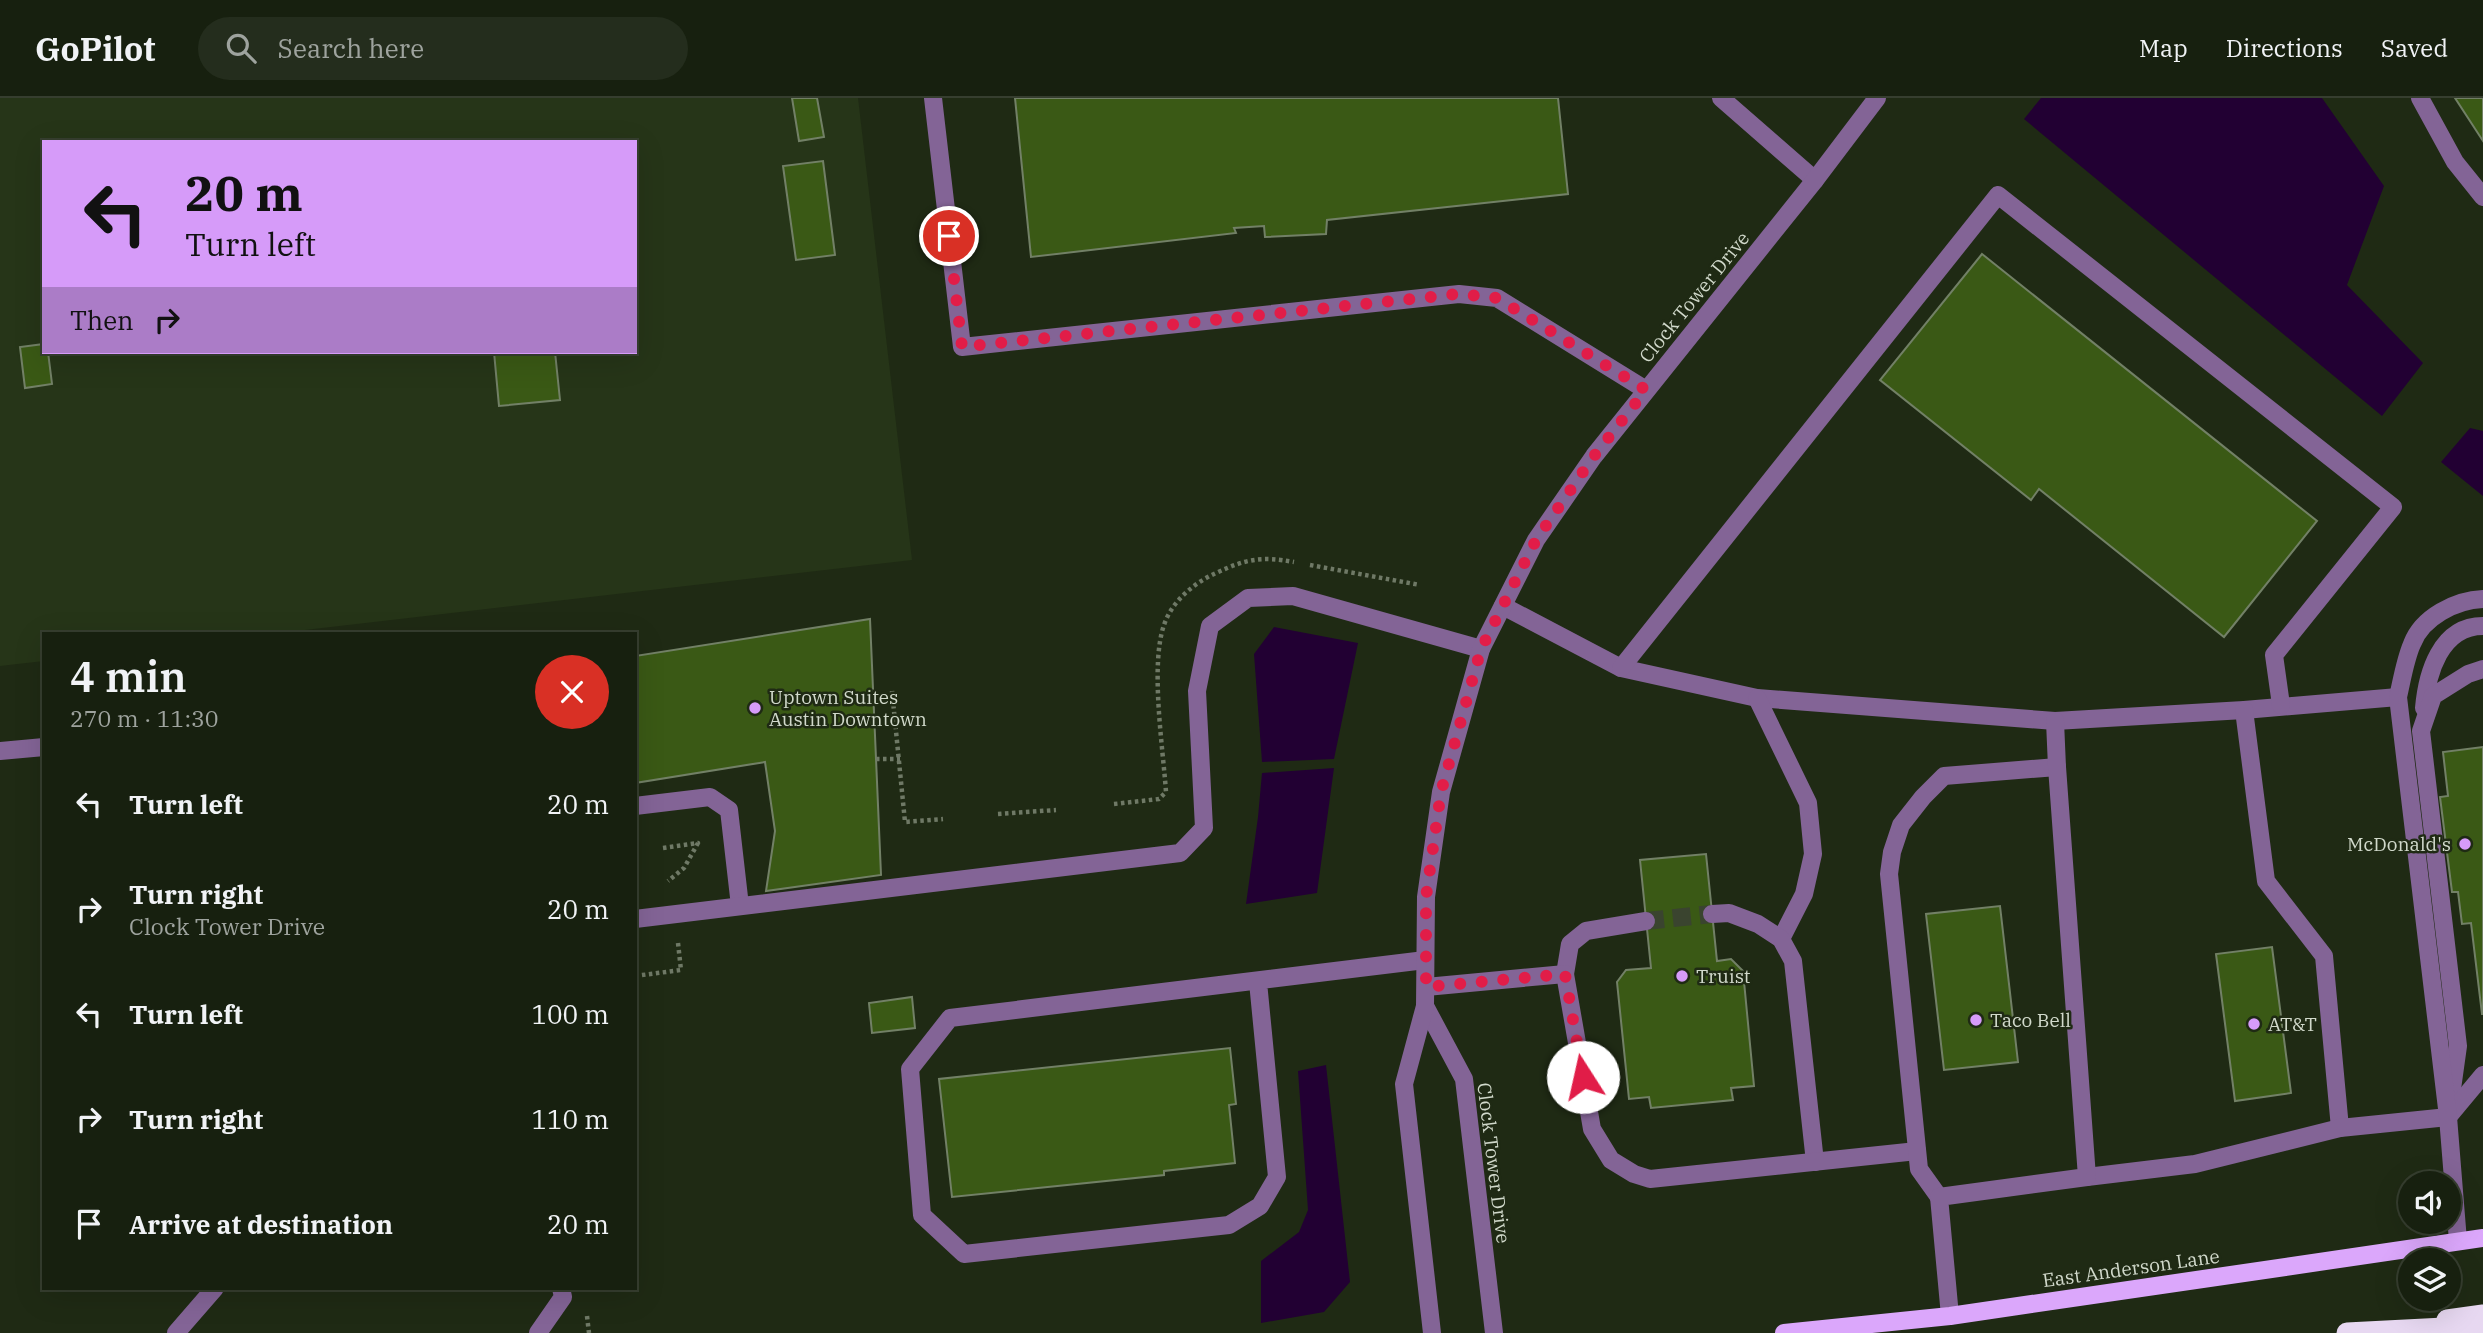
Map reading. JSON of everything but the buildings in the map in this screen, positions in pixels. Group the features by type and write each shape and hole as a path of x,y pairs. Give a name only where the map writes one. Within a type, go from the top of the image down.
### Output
{"highway":[{"path":"2363,1333 2483,1315"},
{"path":"2347,1333 2483,1326"}],"main road":[{"name":"East Anderson Lane","path":"1784,1333 1950,1316 2483,1238"}],"street":[{"path":"933,98 962,347 1458,294 1497,298 1646,390"},
{"path":"1721,98 1815,180"},
{"name":"Clock Tower Drive","path":"1432,1333 1404,1084 1425,1006 1426,897 1441,792 1481,649 1536,540 1594,456 1815,180 1877,98"},
{"path":"2420,98 2455,162 2483,197"},
{"path":"1621,668 1998,195 2393,507 2274,655 2281,705"},
{"path":"637,919 1180,853 1204,828 1197,691 1210,626 1248,598 1293,596 1481,649"},
{"path":"2458,1241 2448,1117 2398,697 2413,641 2426,624 2455,604 2483,599"},
{"path":"1503,606 1621,668 1757,698 2055,721 2244,710 2398,697"},
{"path":"2448,1117 2458,1046 2421,732 2431,666 2453,637 2474,626 2483,626"},
{"path":"2421,732 2433,696 2468,674 2483,669"},
{"path":"1757,698 1808,803 1813,854 1804,894 1781,939"},
{"path":"2244,710 2266,881 2324,956 2340,1128"},
{"path":"2055,721 2087,1177"},
{"path":"0,751 42,747"},
{"path":"1950,1316 1939,1197 1919,1170 1889,874 1892,852 1901,825 1944,776 2057,767"},
{"path":"637,806 710,797 729,810 740,906"},
{"path":"1712,914 1729,913 1758,923 1781,939 1793,961 1815,1162"},
{"path":"1646,921 1586,931 1570,944 1565,974 1592,1129 1611,1160 1634,1174 1650,1178 1917,1151"},
{"path":"1258,982 1277,1177 1260,1206 1229,1225 964,1254 922,1215 910,1069 950,1018 1425,960"},
{"path":"1426,987 1565,974"},
{"name":"Clock Tower Drive","path":"1425,1006 1464,1079 1494,1333"},
{"path":"1939,1197 2194,1164 2340,1128 2448,1117 2483,1075"},
{"path":"176,1333 213,1290"},
{"path":"538,1333 562,1297 561,1290"}],"path":[{"path":"892,691 905,822 943,819"},
{"path":"876,759 900,759"},
{"path":"998,814 1056,810"},
{"path":"663,848 698,843 684,868 668,881"},
{"path":"637,976 681,970 678,943"}],"shaded area":[{"path":"0,98 858,98 912,560 288,632 42,632 42,661 0,666"},
{"path":"2041,98 2322,98 2384,186 2347,285 2423,363 2382,416 2024,119"},
{"path":"2470,428 2483,431 2483,496 2441,462"},
{"path":"1274,627 1358,643 1334,759 1262,762 1254,654"},
{"path":"1334,768 1317,893 1246,904 1262,773"},
{"path":"1326,1065 1350,1282 1324,1312 1261,1323 1261,1261 1299,1232 1308,1210 1298,1071"}],"tunnel":[{"path":"1646,921 1712,914"}],"place":[{"name":"Uptown Suites Austin Downtown","path":"755,708"},
{"name":"McDonald's","path":"2465,844"},
{"name":"Truist","path":"1682,976"},
{"name":"Taco Bell","path":"1976,1020"},
{"name":"AT&T","path":"2254,1024"}],"route":[{"path":"949,236 962,347 1458,294 1497,298 1646,390 1594,456 1536,540 1481,649 1441,792 1426,897 1426,987 1565,974 1583,1077"}]}
